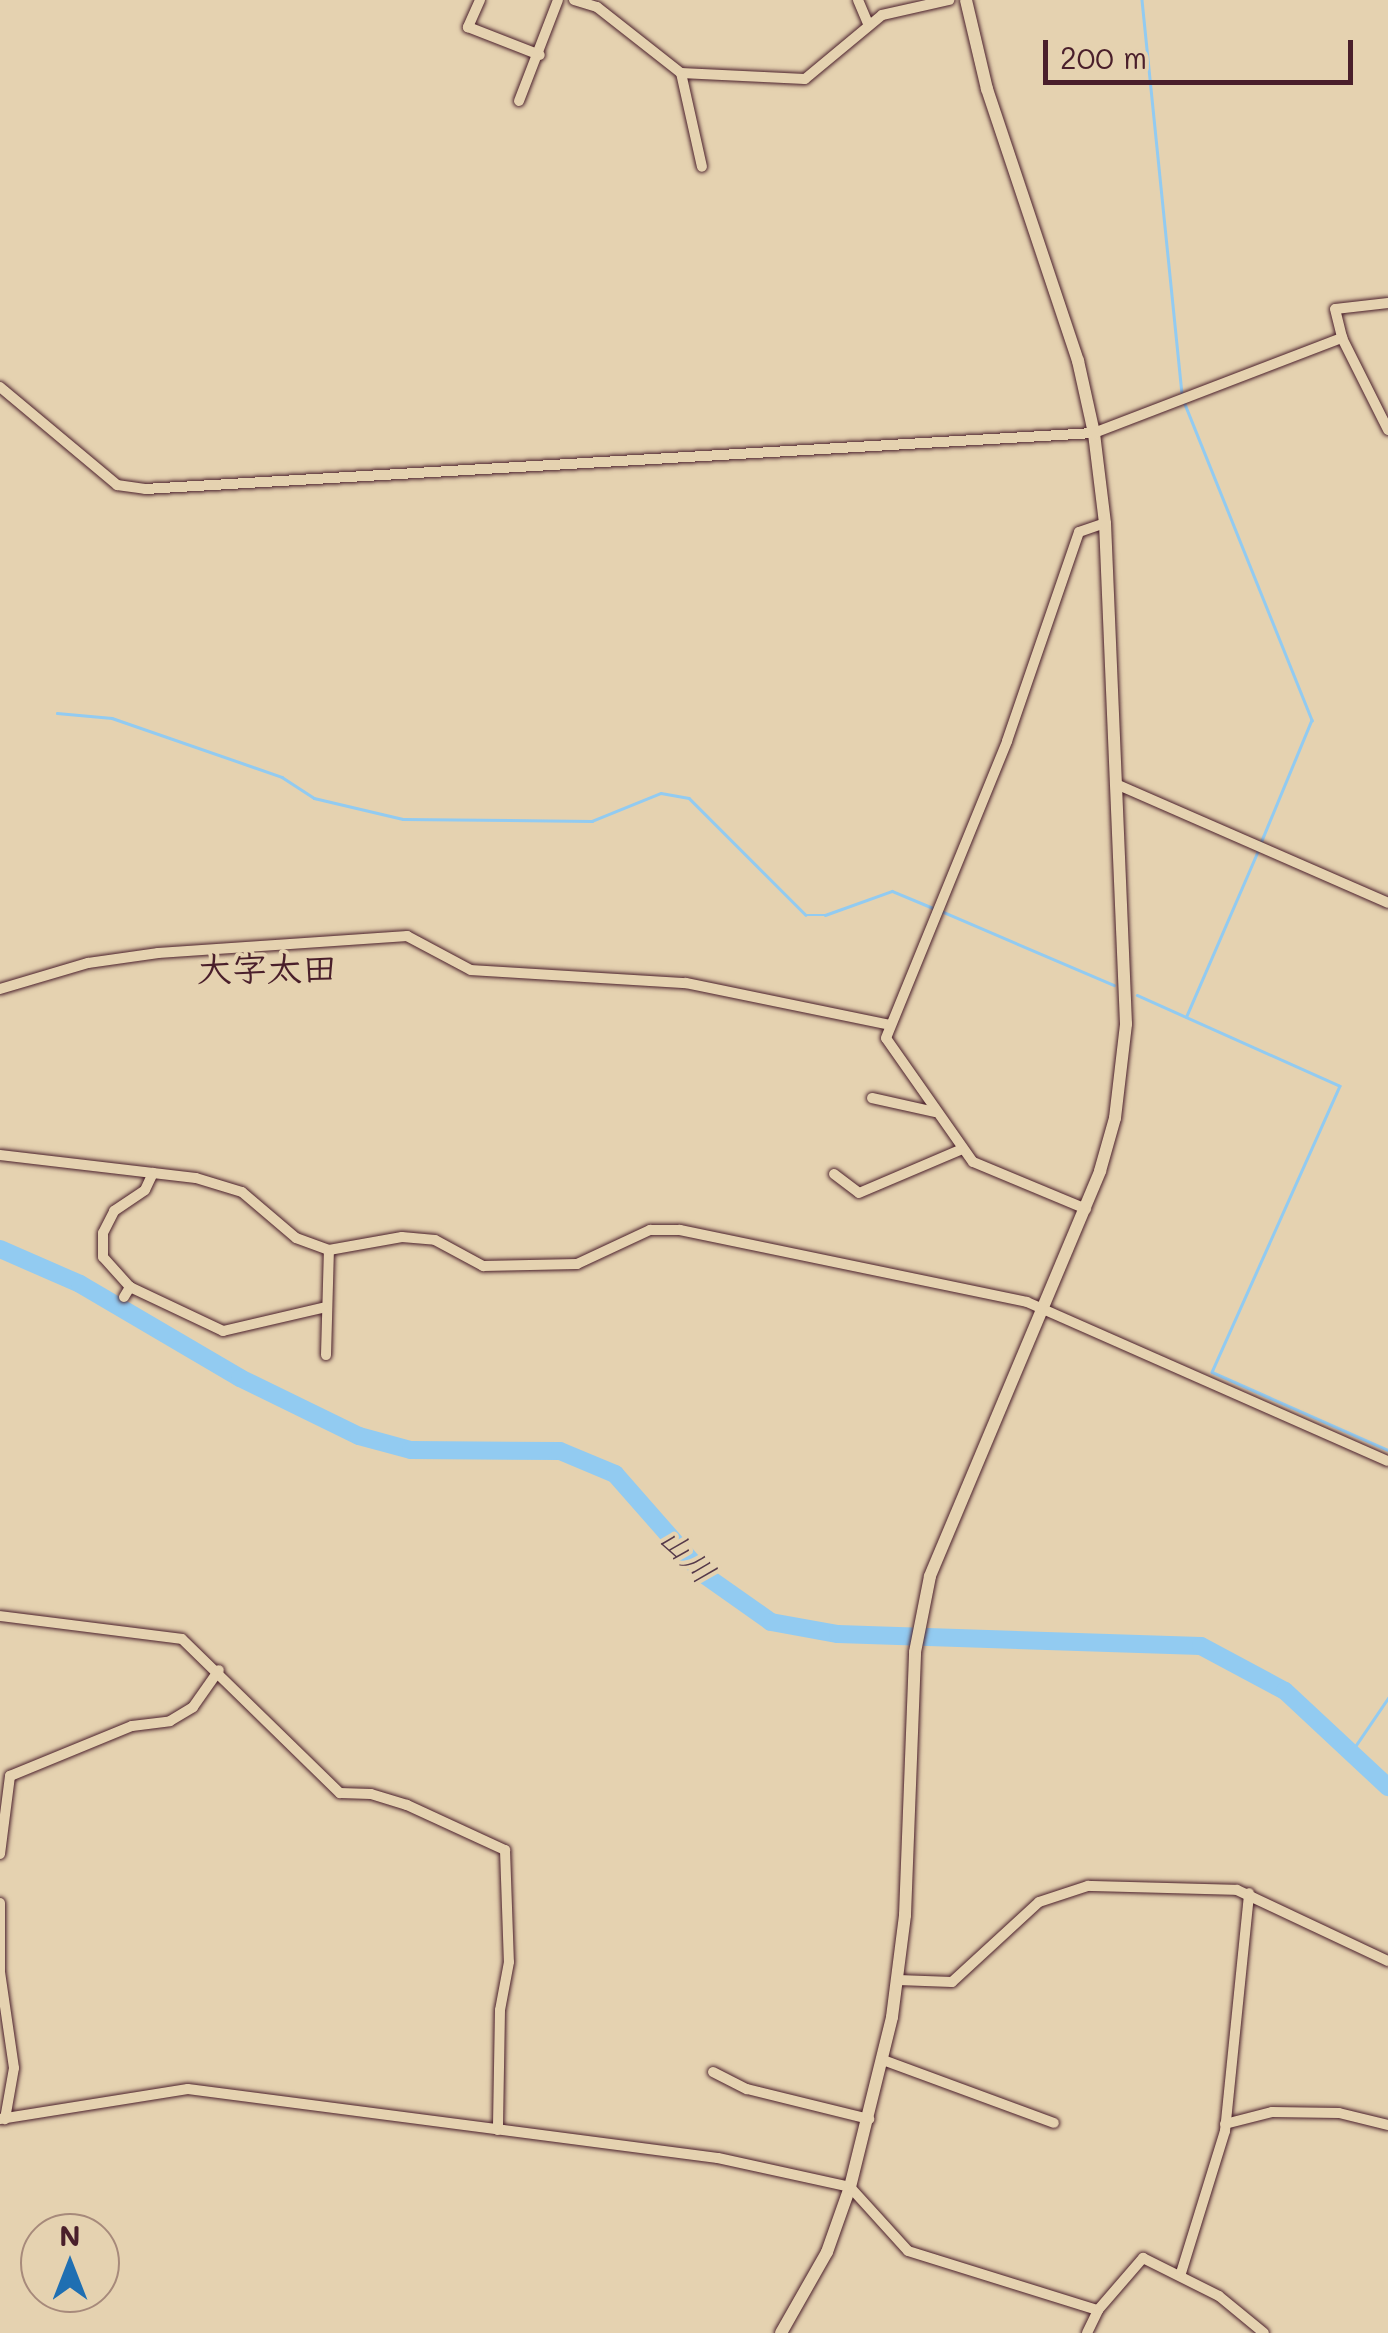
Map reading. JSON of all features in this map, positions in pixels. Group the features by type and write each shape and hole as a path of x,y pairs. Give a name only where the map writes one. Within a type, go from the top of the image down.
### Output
{"street":[{"path":"480,0 468,27 540,55"},
{"path":"519,101 540,55 558,0"},
{"path":"574,0 596,7 681,73 805,78 868,24 903,6 949,0"},
{"path":"858,0 868,24"},
{"path":"781,2333 828,2252 883,2060 898,1980 920,1617 950,1522 1086,1209 1115,1118 1126,1024 1105,523 1094,433 1078,361 987,89 966,0"},
{"path":"681,73 702,167"},
{"path":"1388,303 1336,308 1342,338 1388,430"},
{"path":"0,387 117,484 145,489 1094,433 1342,338"},
{"path":"1086,1209 973,1162 886,1038 1008,741 1080,532 1105,523"},
{"path":"1116,784 1388,903"},
{"path":"0,989 88,963 158,953 407,936 472,970 686,983 890,1025"},
{"path":"872,1098 935,1112"},
{"path":"834,1174 859,1193 962,1149"},
{"path":"0,1155 153,1173 242,1192 296,1238 329,1250 402,1237 435,1240 483,1266 578,1264 650,1230 680,1230 1043,1308 1388,1460"},
{"path":"153,1173 144,1190 114,1211 103,1233 103,1256 127,1292 223,1331 322,1308"},
{"path":"326,1355 322,1308 329,1250"},
{"path":"0,1616 170,1636 190,1644 340,1794 371,1794 407,1805 504,1850 509,1962 500,2010 498,2130"},
{"path":"0,1854 5,1778 132,1726 170,1721 193,1707 219,1670"},
{"path":"898,1980 952,1982 1009,1925 1062,1890 1194,1886 1249,1893 1388,1961"},
{"path":"1181,2273 1225,2124 1249,1893"},
{"path":"0,1903 0,1972 14,2068 2,2119 188,2089 718,2158 850,2186 908,2250 1098,2310"},
{"path":"883,2060 1054,2123"},
{"path":"713,2072 746,2088 869,2119"},
{"path":"1225,2124 1272,2112 1339,2113 1388,2125"},
{"path":"1087,2333 1098,2310 1138,2261 1181,2273 1264,2333"}],"waterway":[{"path":"1142,0 1182,396"},
{"path":"1185,404 1312,720 1262,841"},
{"path":"57,713 112,718 282,777 314,798 403,819 592,821 661,793 689,798 806,915 825,915 892,891 933,908"},
{"path":"1186,1017 1259,848"},
{"path":"941,911 1114,985"},
{"path":"1137,995 1340,1086 1212,1372 1388,1450"},
{"name":"山川","path":"0,1249 80,1284 240,1378 359,1436 411,1450 560,1451 615,1474 703,1574 771,1622 838,1634 1201,1646 1285,1691 1388,1787"},
{"path":"1352,1751 1388,1698"}],"district":[{"name":"大字太田","path":"267,967"}]}
